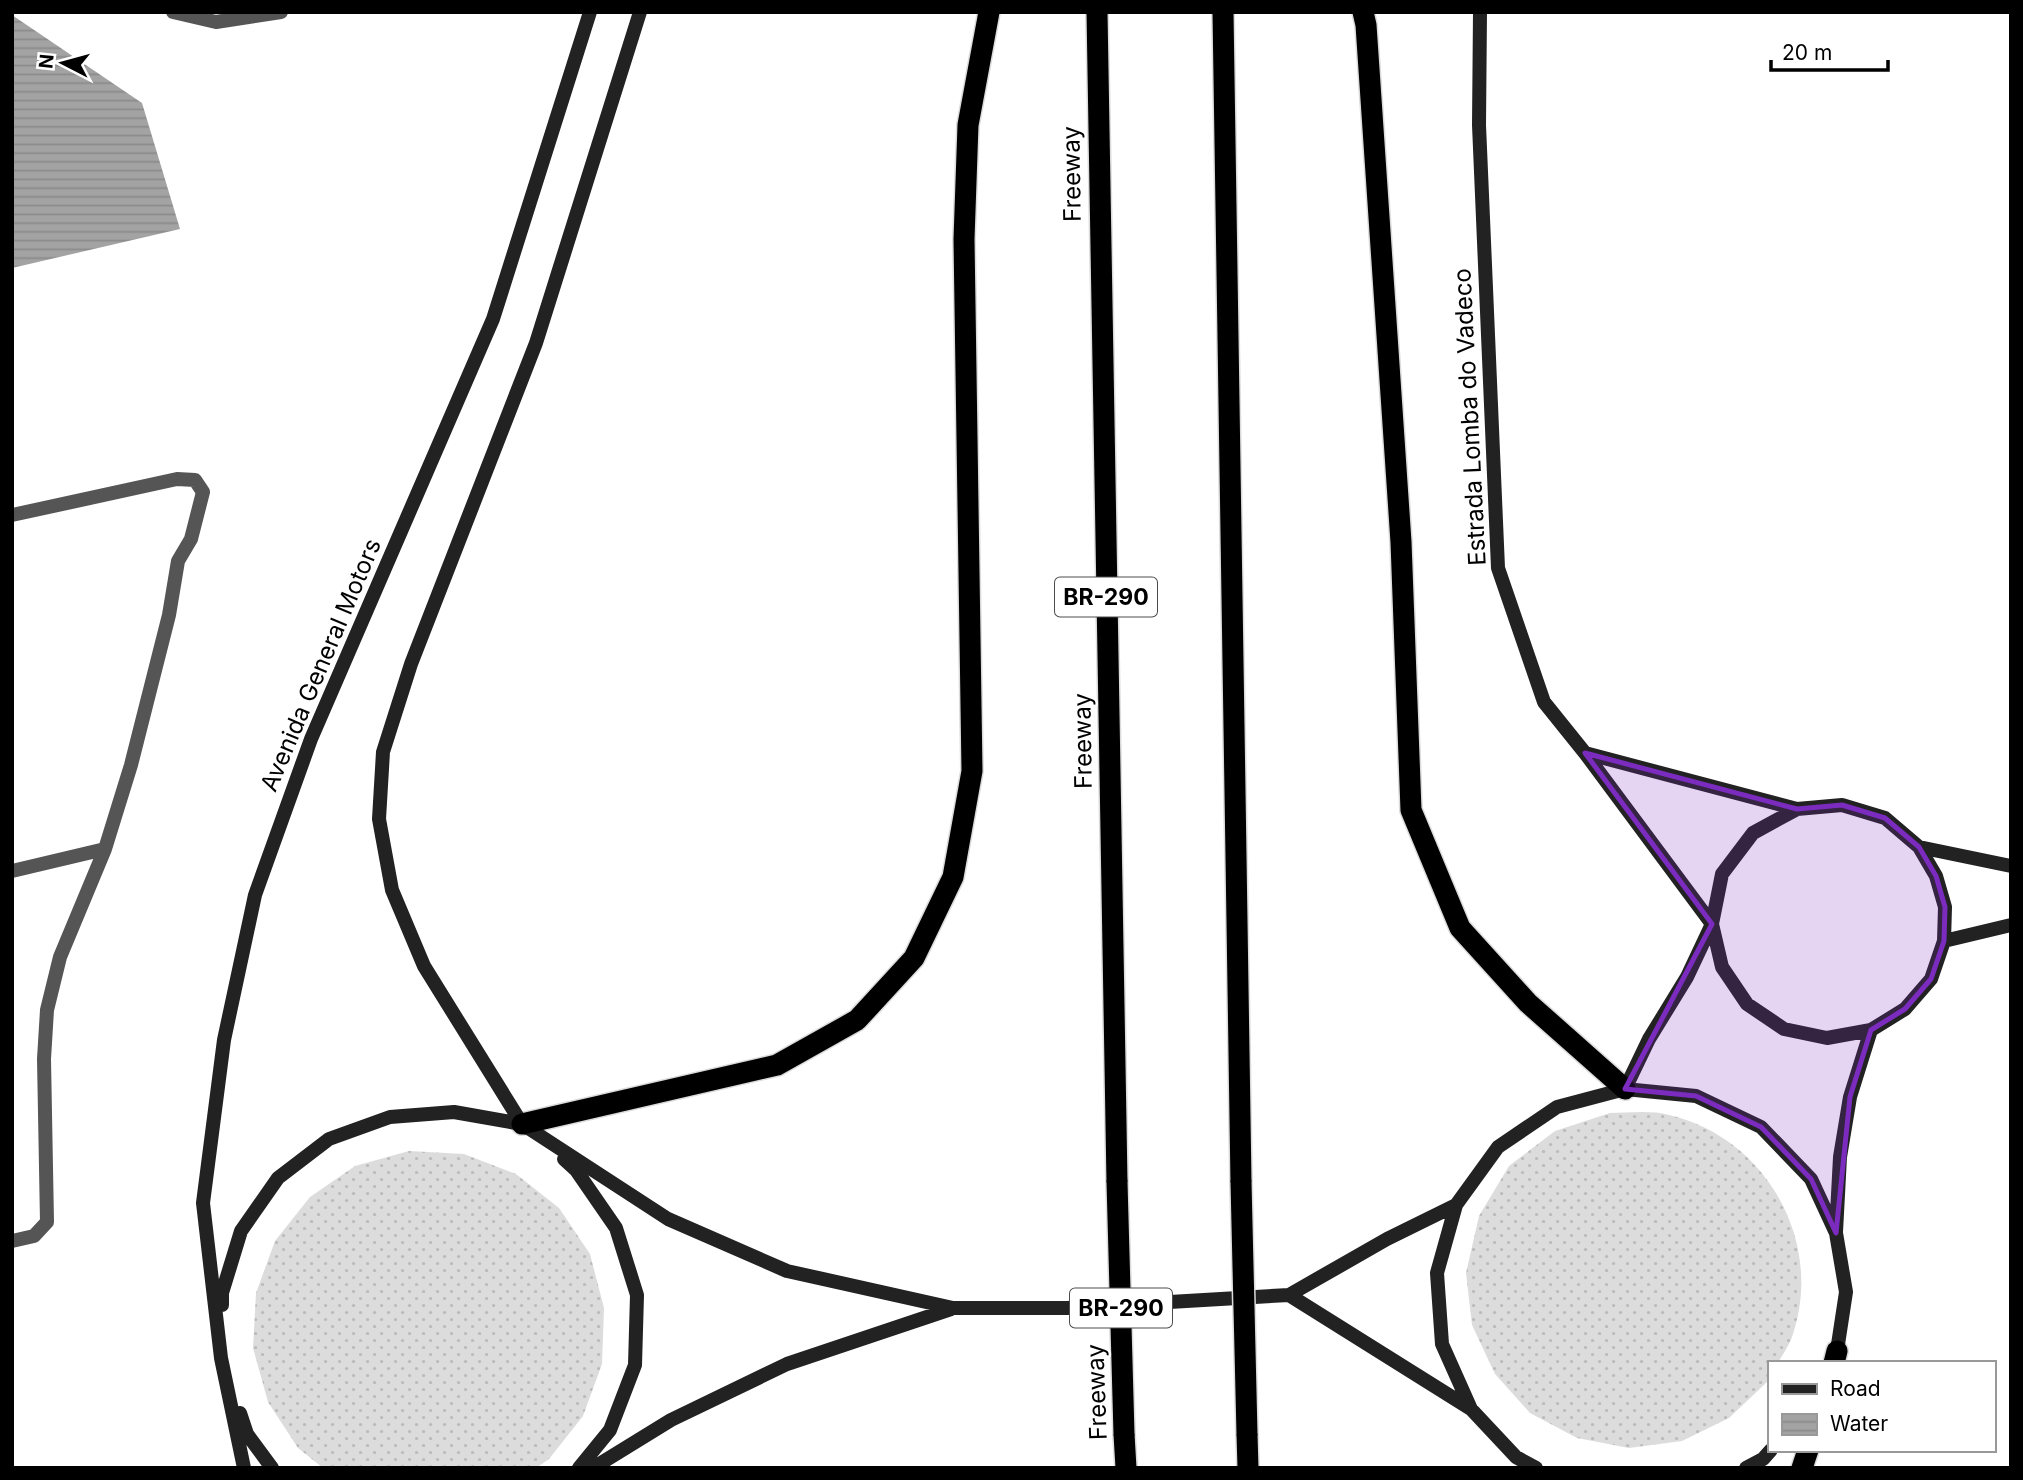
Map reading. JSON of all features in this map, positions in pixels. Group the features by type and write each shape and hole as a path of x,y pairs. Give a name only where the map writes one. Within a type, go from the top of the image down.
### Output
{"highway":[{"path":"522,1124 777,1065 857,1020 914,958 954,877 972,771 964,239 968,125 989,12"},
{"name":"Freeway","path":"1097,12 1117,1182 1126,1468"},
{"path":"1223,12 1248,1468"},
{"path":"1363,12 1401,542 1411,810 1460,928 1528,1003 1625,1089"}],"street":[{"name":"Avenida General Motors","path":"221,1358 203,1203 224,1040 255,895 311,739 493,319 590,12"},
{"path":"579,1468 611,1430 635,1365 637,1295 616,1228 576,1170 522,1124 424,966 392,890 379,820 383,752 411,664 536,342 640,12"},
{"name":"Estrada Lomba do Vadeco","path":"1480,12 1479,125 1498,568 1544,702 1712,924"},
{"path":"1585,753 1797,808 1842,805 1885,818 1919,847 1936,876 1945,907 1944,941 1931,979 1905,1009 1871,1030 1827,1038 1784,1029 1747,1004 1721,967 1712,924"},
{"path":"1625,1089 1649,1040 1687,977 1712,924 1722,874 1753,833 1797,808"},
{"path":"1919,847 2011,866"},
{"path":"1944,941 2011,925"},
{"path":"1834,1359 1846,1292 1836,1233 1840,1157 1850,1097 1871,1030"},
{"path":"1471,1409 1442,1344 1440,1321 1437,1273 1456,1205 1497,1147 1557,1107 1625,1089 1696,1096 1761,1127 1811,1179 1836,1233"},
{"path":"244,1468 221,1358 222,1293 241,1231 278,1178 329,1139 390,1117 454,1112 522,1124 668,1219 787,1271 953,1308 1067,1308 1289,1295 1387,1239 1456,1205"},
{"path":"1289,1295 1471,1409 1517,1457 1536,1468"},
{"path":"593,1468 671,1420 787,1364 953,1308"},
{"path":"221,1358 247,1434 272,1468"},
{"path":"1745,1468 1763,1459 1769,1452"}],"lane":[{"path":"173,12 216,22 281,12"},
{"path":"12,515 177,479 195,480 203,492 191,539 178,561 154,678 131,765 105,849 60,957 47,1010 44,1059 47,1222 34,1236 12,1241"},
{"path":"12,871 105,849"}],"highlighted area":[{"path":"1585,753 1797,809 1842,805 1885,818 1919,847 1936,876 1945,907 1944,941 1931,979 1905,1009 1871,1030 1850,1097 1836,1233 1811,1179 1761,1127 1696,1096 1625,1089 1712,924"}],"shaded area":[{"path":"1647,1112 1669,1115 1703,1127 1733,1145 1759,1169 1779,1198 1793,1229 1800,1263 1801,1299 1788,1345 1779,1361 1768,1361 1767,1382 1729,1418 1682,1441 1629,1448 1577,1438 1530,1413 1495,1374 1472,1325 1466,1273 1479,1216 1509,1166 1555,1131 1610,1113"},
{"path":"409,1151 464,1154 516,1174 559,1208 590,1254 604,1308 602,1364 583,1416 549,1459 536,1468 323,1468 298,1448 268,1402 253,1348 256,1293 275,1241 310,1197 355,1166"}],"water":[{"path":"12,15 142,103 180,229 12,268"}]}
